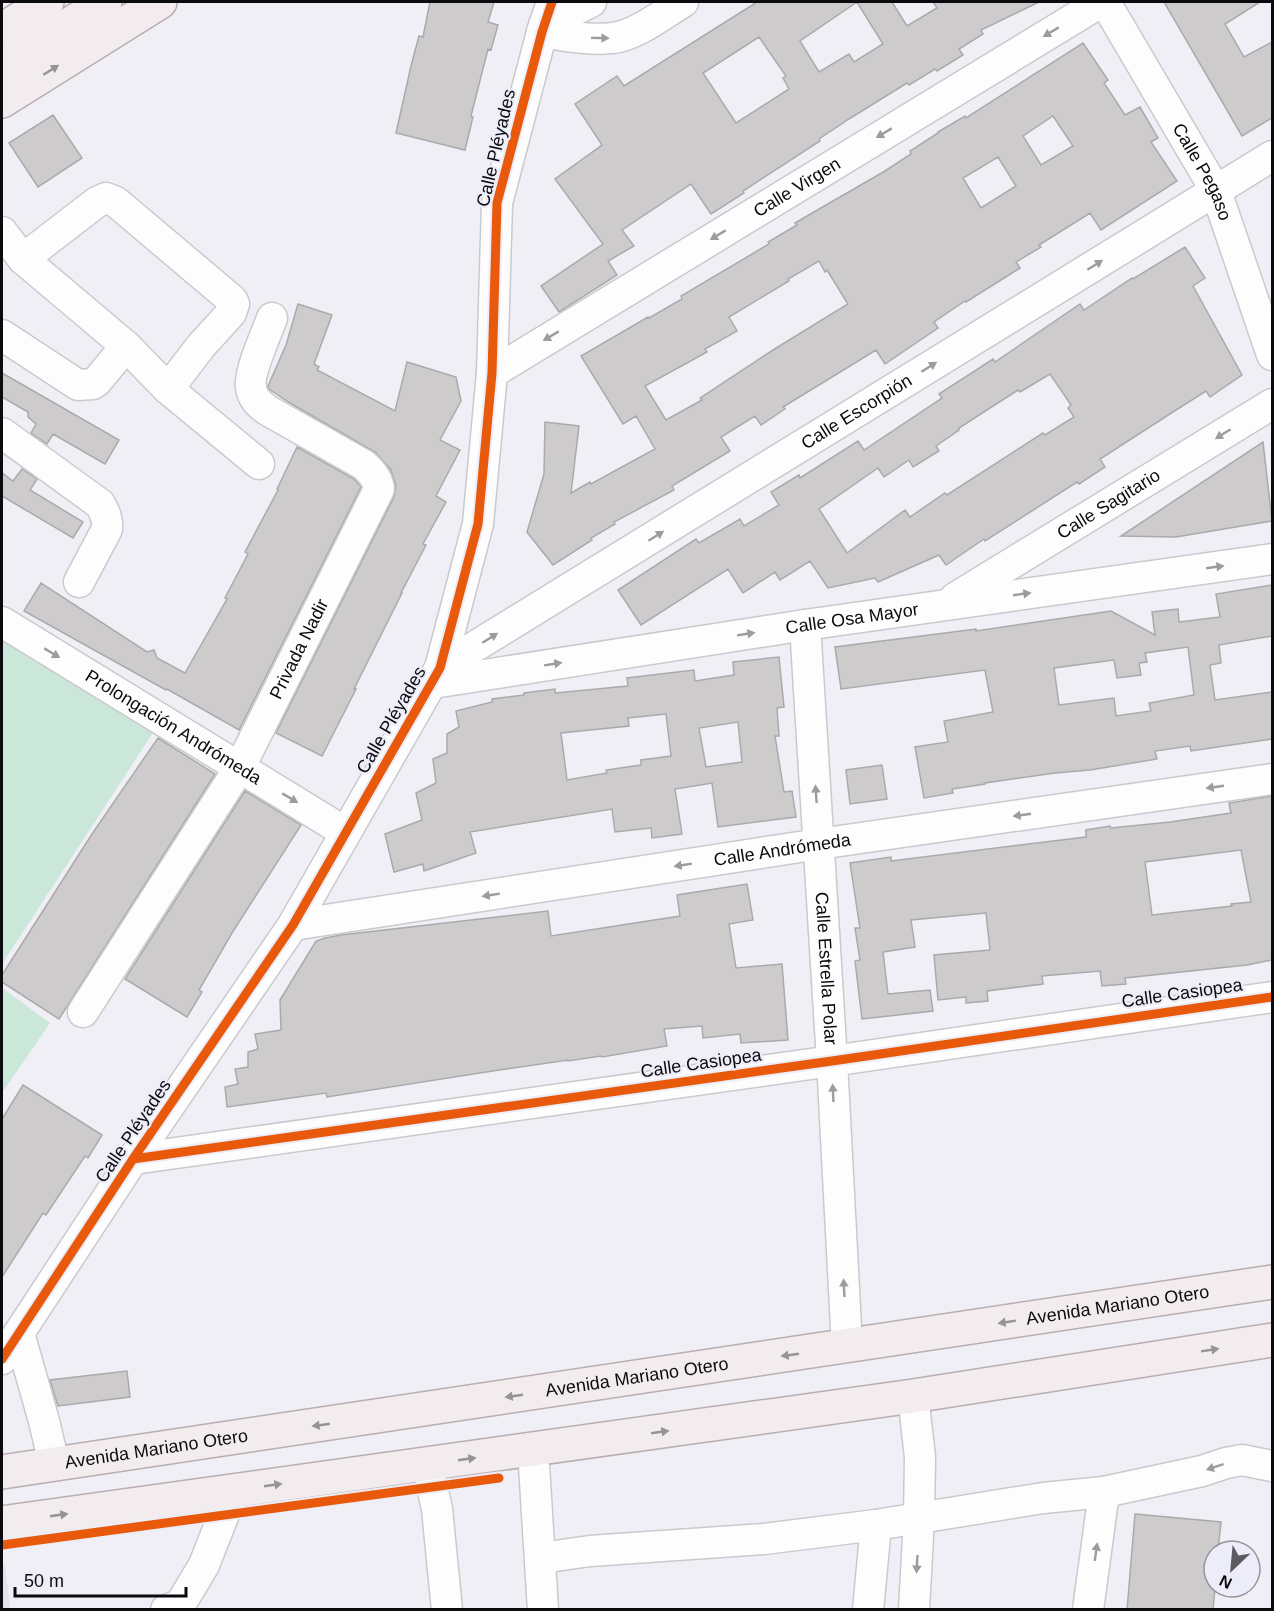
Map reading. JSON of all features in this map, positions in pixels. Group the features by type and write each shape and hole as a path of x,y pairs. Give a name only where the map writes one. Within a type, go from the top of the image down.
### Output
{"main road":[{"path":"2,30 47,2"},
{"path":"2,67 105,2"},
{"path":"2,101 160,2"},
{"name":"Avenida Mariano Otero","path":"2,1472 1272,1282"},
{"path":"2,1523 913,1396 1272,1340"}],"street":[{"path":"546,20 591,2"},
{"path":"546,20 592,38 614,38 634,32 683,2"},
{"name":"Calle Pegaso","path":"1103,2 1216,191 1272,355"},
{"name":"Calle Virgen","path":"492,373 1103,2"},
{"name":"Calle Pléyades","path":"2,1359 133,1159 293,925 437,676 478,524 492,373 497,203 546,20"},
{"name":"Calle Escorpión","path":"437,676 1272,156"},
{"path":"23,259 97,202 106,198 116,202 232,300 234,304 231,314 201,346 168,389"},
{"path":"2,232 23,259 126,346 168,389 259,464"},
{"name":"Privada Nadir","path":"83,1012 240,767 379,489 375,476 364,465 259,404 250,387 250,381 272,318"},
{"path":"2,335 78,385 93,384 97,381 126,346"},
{"name":"Calle Sagitario","path":"945,605 1272,404"},
{"path":"2,433 100,504 105,512 107,529 79,582"},
{"name":"Calle Osa Mayor","path":"437,676 1272,559"},
{"name":"Prolongación Andrómeda","path":"2,622 345,832"},
{"name":"Calle Estrella Polar","path":"805,625 847,1346"},
{"name":"Calle Andrómeda","path":"293,925 819,844 1272,779"},
{"name":"Calle Casiopea","path":"133,1159 1272,997"},
{"path":"19,1334 54,1464"},
{"path":"913,1396 921,1458 914,1610"},
{"path":"533,1449 543,1610"},
{"path":"541,1558 590,1551 764,1539 876,1525 1043,1498 1104,1492 1242,1460 1272,1466"},
{"path":"428,1464 437,1509 447,1610"},
{"path":"166,1610 180,1605 204,1565 233,1491"},
{"path":"1088,1610 1104,1492"},
{"path":"868,1610 876,1525"}],"shaded area":[{"path":"2,1565 5,1565 10,1609 2,1609"}],"green space":[{"path":"2,635 156,728 2,964"},
{"path":"2,988 50,1023 2,1093"}],"building":[{"path":"430,2 494,2 488,22 498,25 491,50 488,49 465,150 396,133 411,66 419,36 423,37"},
{"path":"757,2 857,2 892,2 907,26 937,8 933,2 1039,2 981,30 983,34 959,49 963,55 909,85 907,83 849,119 711,214 691,184 622,230 634,246 608,261 617,275 559,312 541,286 603,244 555,179 602,145 575,104 617,76 624,86","holes":["857,2 883,44 854,62 849,54 819,72 800,41","759,37 786,76 783,78 789,89 736,123 703,73"]},
{"path":"1164,2 1260,2 1225,24 1244,57 1272,42 1272,118 1242,136"},
{"path":"1083,43 1108,80 1104,83 1125,115 1140,107 1158,138 1151,142 1177,181 1101,230 1090,213 1016,262 1020,268 934,322 938,328 885,364 876,350 783,407 785,409 761,425 755,416 721,437 730,451 672,486 674,490 614,522 615,524 553,565 527,532 544,474 545,422 579,426 571,493 655,449 636,416 623,424 581,356 682,299 681,296 769,244 768,242 797,225 795,223 885,171 938,132 965,116 966,118","holes":["1053,116 1073,146 1041,165 1023,136","998,157 1016,186 981,208 963,178","819,261 848,304 700,398 702,400 666,420 645,386 707,352 705,349 737,331 729,317 789,281 788,279"]},
{"path":"53,115 82,158 38,187 9,143"},
{"path":"1185,247 1205,278 1193,286 1242,375 1210,397 1206,391 1176,410 1100,459 1105,467 1079,484 1077,482 985,541 984,539 946,565 939,555 878,582 875,578 828,588 810,561 780,580 775,572 743,593 728,569 641,625 618,590 696,539 699,543 740,519 744,526 779,505 771,492 799,475 800,478 858,441 864,450 942,398 939,394 993,359 995,362 1080,304 1084,310","holes":["1050,374 1071,405 1068,408 1074,417 1045,435 1043,433 910,517 905,510 847,553 819,509 878,468 884,477 909,460 913,467 939,451 936,446 959,428 1018,390 1020,392"]},
{"path":"298,304 332,315 314,364 319,367 317,370 395,411 407,362 456,377 461,401 440,440 460,450 436,496 446,502 423,544 426,545 322,756 276,733 394,497 396,486 391,470 375,452 269,389 268,386 286,345"},
{"path":"2,373 119,440 105,464 53,434 47,444 31,433 36,424 28,417 28,412 2,397"},
{"path":"1263,442 1272,521 1176,537 1121,536"},
{"path":"297,447 354,479 361,487 239,730 24,611 41,583 147,652 154,650 157,658 185,673 227,599 225,598 248,554 245,552 278,490"},
{"path":"22,469 37,479 30,490 83,522 73,538 2,496 2,473 13,481"},
{"path":"1272,585 1272,636 1219,645 1221,663 1210,665 1215,700 1272,692 1272,739 1191,751 1190,746 1155,751 1157,759 985,783 952,789 953,793 924,798 915,747 948,742 944,721 993,712 985,670 841,689 835,647 976,629 976,631 1111,611 1155,635 1152,612 1178,609 1179,622 1220,617 1216,594","holes":["1188,647 1194,695 1149,703 1151,711 1116,716 1114,698 1059,705 1054,668 1114,660 1117,678 1141,675 1139,663 1147,662 1145,653"]},
{"path":"779,657 784,707 777,708 779,736 775,736 784,792 792,791 796,817 718,827 712,783 675,789 682,834 652,838 651,828 615,832 612,809 470,832 476,853 424,871 423,864 394,872 385,834 422,820 416,793 436,783 433,759 447,753 447,734 459,727 456,711 492,702 492,699 524,695 524,693 555,689 555,693 628,686 627,678 694,670 695,681 734,675 733,662","holes":["666,714 671,756 641,760 641,765 606,770 607,773 567,780 561,733 629,726 628,718","738,722 742,762 706,767 699,728"]},
{"path":"158,738 215,774 59,1019 2,982 2,975 92,834"},
{"path":"882,765 887,799 850,804 846,770"},
{"path":"245,791 301,825 232,933 199,990 202,992 187,1017 125,979"},
{"path":"1272,796 1272,960 1247,965 1125,978 1126,984 1102,986 1100,971 1042,976 1043,984 987,991 988,1001 966,1003 966,997 938,1000 934,955 990,950 986,913 911,920 915,947 883,952 888,994 930,990 933,1011 862,1019 855,961 860,960 855,928 860,928 850,863 891,857 891,861 1086,837 1086,830 1110,826 1111,828 1170,822 1231,813 1229,803","holes":["1241,850 1251,902 1152,915 1145,862"]},
{"path":"747,884 753,920 729,924 736,968 782,964 788,1040 741,1043 740,1034 703,1038 702,1026 664,1029 667,1046 327,1097 326,1093 227,1107 225,1087 238,1084 235,1069 248,1067 248,1052 258,1049 255,1034 281,1030 280,1000 316,941 341,935 548,911 551,936 680,916 677,895"},
{"path":"23,1085 102,1135 88,1158 85,1156 46,1215 43,1213 2,1277 2,1119"},
{"path":"127,1371 130,1397 58,1406 50,1380"},
{"path":"1135,1514 1221,1522 1219,1539 1202,1539 1202,1599 1214,1599 1213,1610 1127,1610"}],"cycle path":[{"path":"2,1359 133,1159 293,925 440,668 478,524 492,373 497,203 552,2"},
{"path":"133,1159 1272,997"},
{"path":"2,1545 499,1478"}]}
